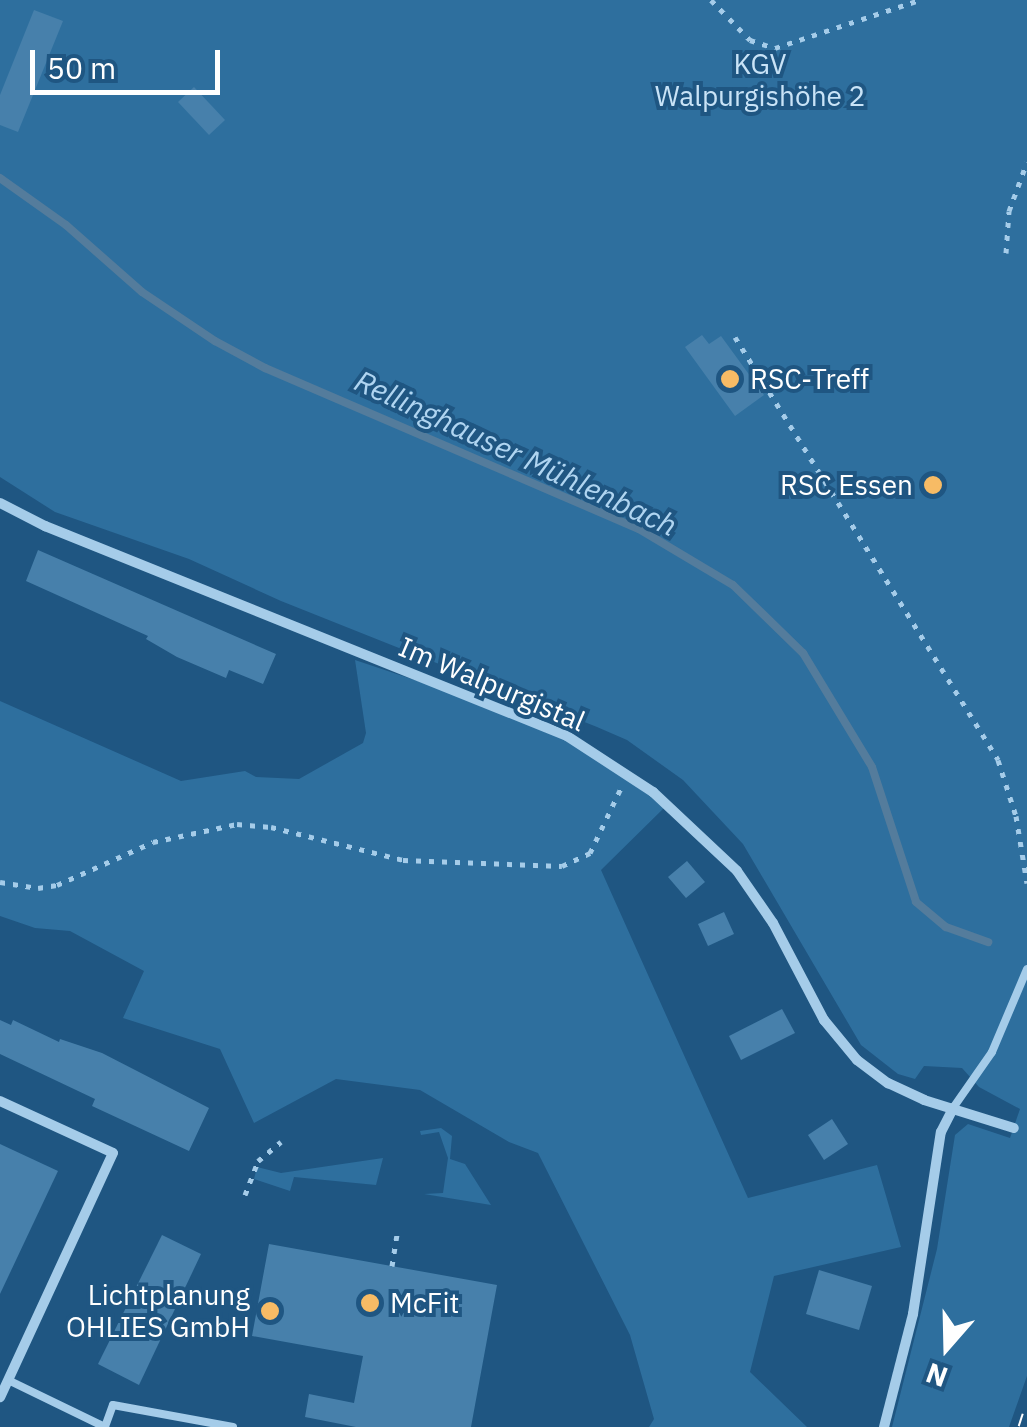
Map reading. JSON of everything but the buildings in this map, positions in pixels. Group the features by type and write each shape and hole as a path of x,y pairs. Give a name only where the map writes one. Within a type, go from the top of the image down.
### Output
{"street":[{"name":"Im Walpurgistal","path":"0,503 45,526 567,736 668,804 737,872 773,923 824,1020 857,1060 888,1083 1014,1128"},
{"path":"0,1101 112,1153 0,1396"},
{"path":"884,1427 913,1314 941,1132 953,1108"}],"lane":[{"path":"953,1108 992,1052 1027,969"},
{"path":"8,1380 105,1426 113,1405 233,1427"}],"path":[{"path":"711,0 750,40 775,48 919,0"},
{"path":"1006,253 1009,211 1027,162"},
{"path":"736,337 998,760 1016,816 1027,883"},
{"path":"0,882 38,888 58,885 152,842 237,824 271,827 402,860 562,866 590,854 618,792 630,777"},
{"path":"245,1195 258,1161 281,1142"},
{"path":"392,1266 398,1228"}],"green space":[{"name":"KGV Walpurgishöhe 2","path":"0,0 1027,0 1027,1376 1009,1427 892,1427 937,1249 955,1135 968,1124 1010,1138 1020,1109 979,1087 962,1068 924,1066 915,1079 898,1074 861,1045 743,844 683,780 627,740 281,601 189,559 55,512 0,477"},
{"path":"355,660 501,709 567,739 667,805 601,870 748,1198 877,1165 901,1247 774,1276 750,1372 807,1427 649,1427 654,1419 630,1335 538,1153 509,1142 420,1090 336,1079 254,1123 220,1049 123,1018 144,971 70,931 35,928 0,916 0,701 181,781 245,771 256,777 299,779 363,743 366,733"},
{"path":"441,1128 452,1136 450,1159 465,1164 491,1205 424,1194 443,1193 448,1158 439,1132 421,1135 420,1131"},
{"path":"383,1158 376,1185 294,1177 290,1191 254,1179 257,1167 281,1173"}],"waterway":[{"name":"Rellinghauser Mühlenbach","path":"0,178 66,225 142,292 215,341 265,368 639,529 733,585 803,653 872,767 916,902 946,927 988,942"}],"railway":[{"path":"1023,1427 1027,1415"}],"place":[{"name":"RSC-Treff","path":"730,379"},
{"name":"RSC Essen","path":"933,485"},
{"name":"McFit","path":"370,1303"},
{"name":"Lichtplanung OHLIES GmbH","path":"270,1311"}]}
